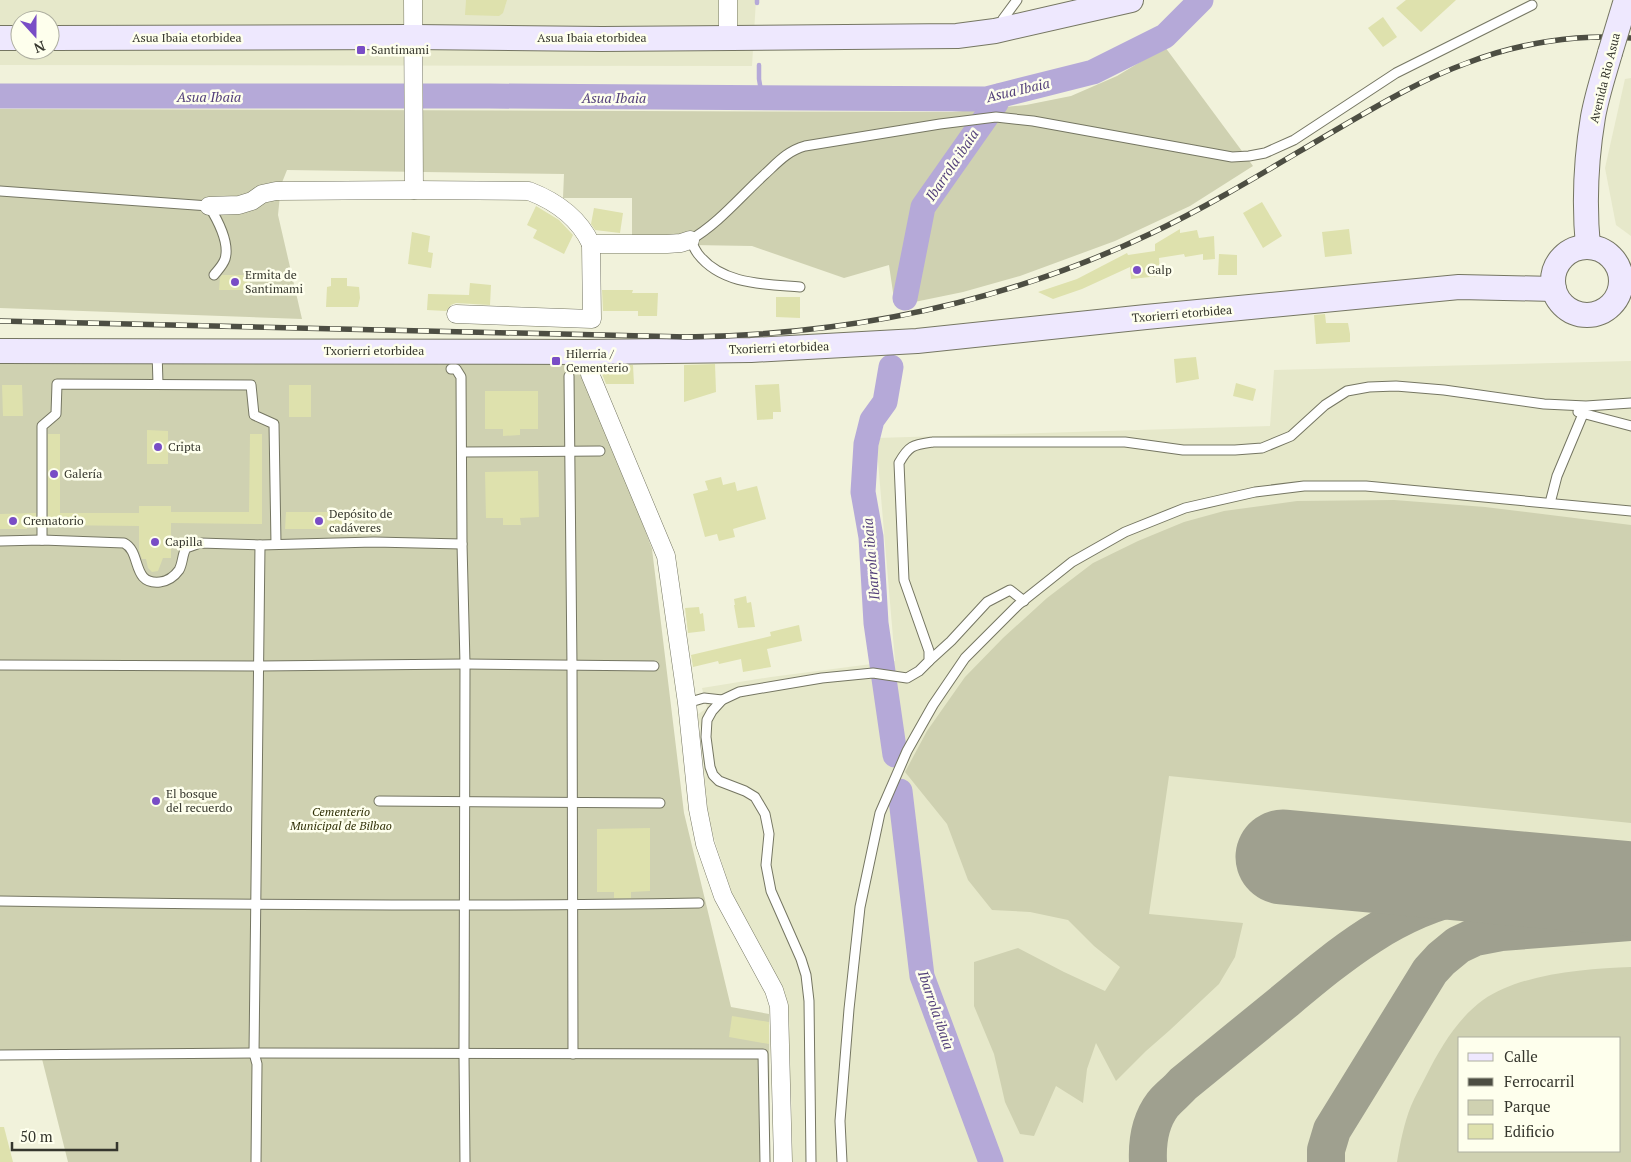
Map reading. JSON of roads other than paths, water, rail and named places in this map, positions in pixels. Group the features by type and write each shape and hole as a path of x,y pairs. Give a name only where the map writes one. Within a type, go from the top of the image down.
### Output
{"street":[{"path":"413,0 414,190"},
{"path":"728,0 728,37"},
{"name":"Asua Ibaia etorbidea","path":"60,38 413,37 602,39 957,36 1000,30 1131,0"},
{"name":"Avenida Rio Asua","path":"1588,247 1588,156 1594,115 1626,0"},
{"path":"209,206 239,206 262,194 276,191 529,191 542,196 566,212 586,233 591,244 592,319 456,314"},
{"path":"591,244 668,244 690,240"},
{"path":"1588,247 1598,249 1614,259 1626,276 1617,299 1609,308 1599,313 1588,315 1577,314 1566,308 1559,300 1554,289 1553,279 1561,260 1569,253 1588,247"},
{"name":"Txorierri etorbidea","path":"0,351 586,352 751,350 917,341 1459,287 1554,289"},
{"path":"586,352 590,374 666,556 687,703 698,809 705,844 723,896 774,990 779,1006 783,1162"}],"lane":[{"path":"1000,30 1003,19 1017,0"},
{"path":"800,288 730,278 715,271 697,254 690,240 706,230 788,152 805,146 996,117 1034,121 1232,158 1265,153 1294,140 1396,73 1532,5"},
{"path":"0,191 209,206 223,233 226,250 221,268 214,275"},
{"path":"157,351 158,384"},
{"path":"451,369 456,369 461,376 465,664 465,1162"},
{"path":"568,376 572,666 573,1054"},
{"path":"42,540 42,426 56,414 57,384 251,385 254,415 274,424 276,544"},
{"path":"929,661 929,651 904,580 899,463 907,449 920,444 933,442 1125,442 1183,450 1262,448 1291,436 1325,405 1347,391 1369,387 1396,386 1444,390 1544,404 1586,406 1631,403"},
{"path":"1544,404 1631,426"},
{"path":"1550,503 1557,476 1582,414"},
{"path":"462,452 600,451"},
{"path":"842,1162 840,1122 849,1009 860,907 880,813 907,751 933,704 965,658 1024,601 1072,562 1125,532 1185,508 1255,492 1304,486 1366,486 1631,511"},
{"path":"0,541 42,540 124,543 132,550 136,566 141,575 153,583 164,582 173,577 180,568 186,548 200,543 260,545 374,542 462,544"},
{"path":"256,1162 257,1064 254,1053 260,545"},
{"path":"811,1162 809,1000 806,975 801,958 771,891 766,865 769,834 765,814 755,797 745,790 719,781 710,767 706,736 707,720 722,700 739,692 822,678 873,673 907,678 919,671 952,641 987,602 1010,590 1024,601"},
{"path":"0,665 259,666 465,664 654,666"},
{"path":"687,703 704,698 722,700"},
{"path":"379,801 660,803"},
{"path":"0,901 256,906 699,904"},
{"path":"0,1055 254,1053 763,1054 765,1162"}],"waterway":[{"name":"Asua Ibaia","path":"0,96 986,99 1093,72 1165,36 1201,0"},
{"path":"759,65 762,97"},
{"name":"Ibarrola ibaia","path":"905,298 923,207 999,96"},
{"name":"Ibarrola ibaia","path":"891,367 885,402 872,420 866,444 863,492 871,537 876,623 895,755"},
{"name":"Ibarrola ibaia","path":"900,791 922,976 991,1162"}],"railway":[{"path":"0,321 687,337 747,335 867,322 983,296 1040,278 1152,233 1248,182 1387,100 1435,76 1467,63 1506,50 1548,41 1589,37 1631,38"}],"place":[{"name":"Santimami","path":"361,50"},
{"name":"Galp","path":"1137,270"},
{"name":"Ermita de Santimami","path":"235,282"},
{"name":"Hilerria / Cementerio","path":"556,361"},
{"name":"Cripta","path":"158,447"},
{"name":"Galería","path":"54,474"},
{"name":"Crematorio","path":"13,521"},
{"name":"Depósito de cadáveres","path":"319,521"},
{"name":"Capilla","path":"155,542"},
{"name":"El bosque del recuerdo","path":"156,801"}],"park label":[{"name":"Cementerio Municipal de Bilbao","path":"341,819"}]}
